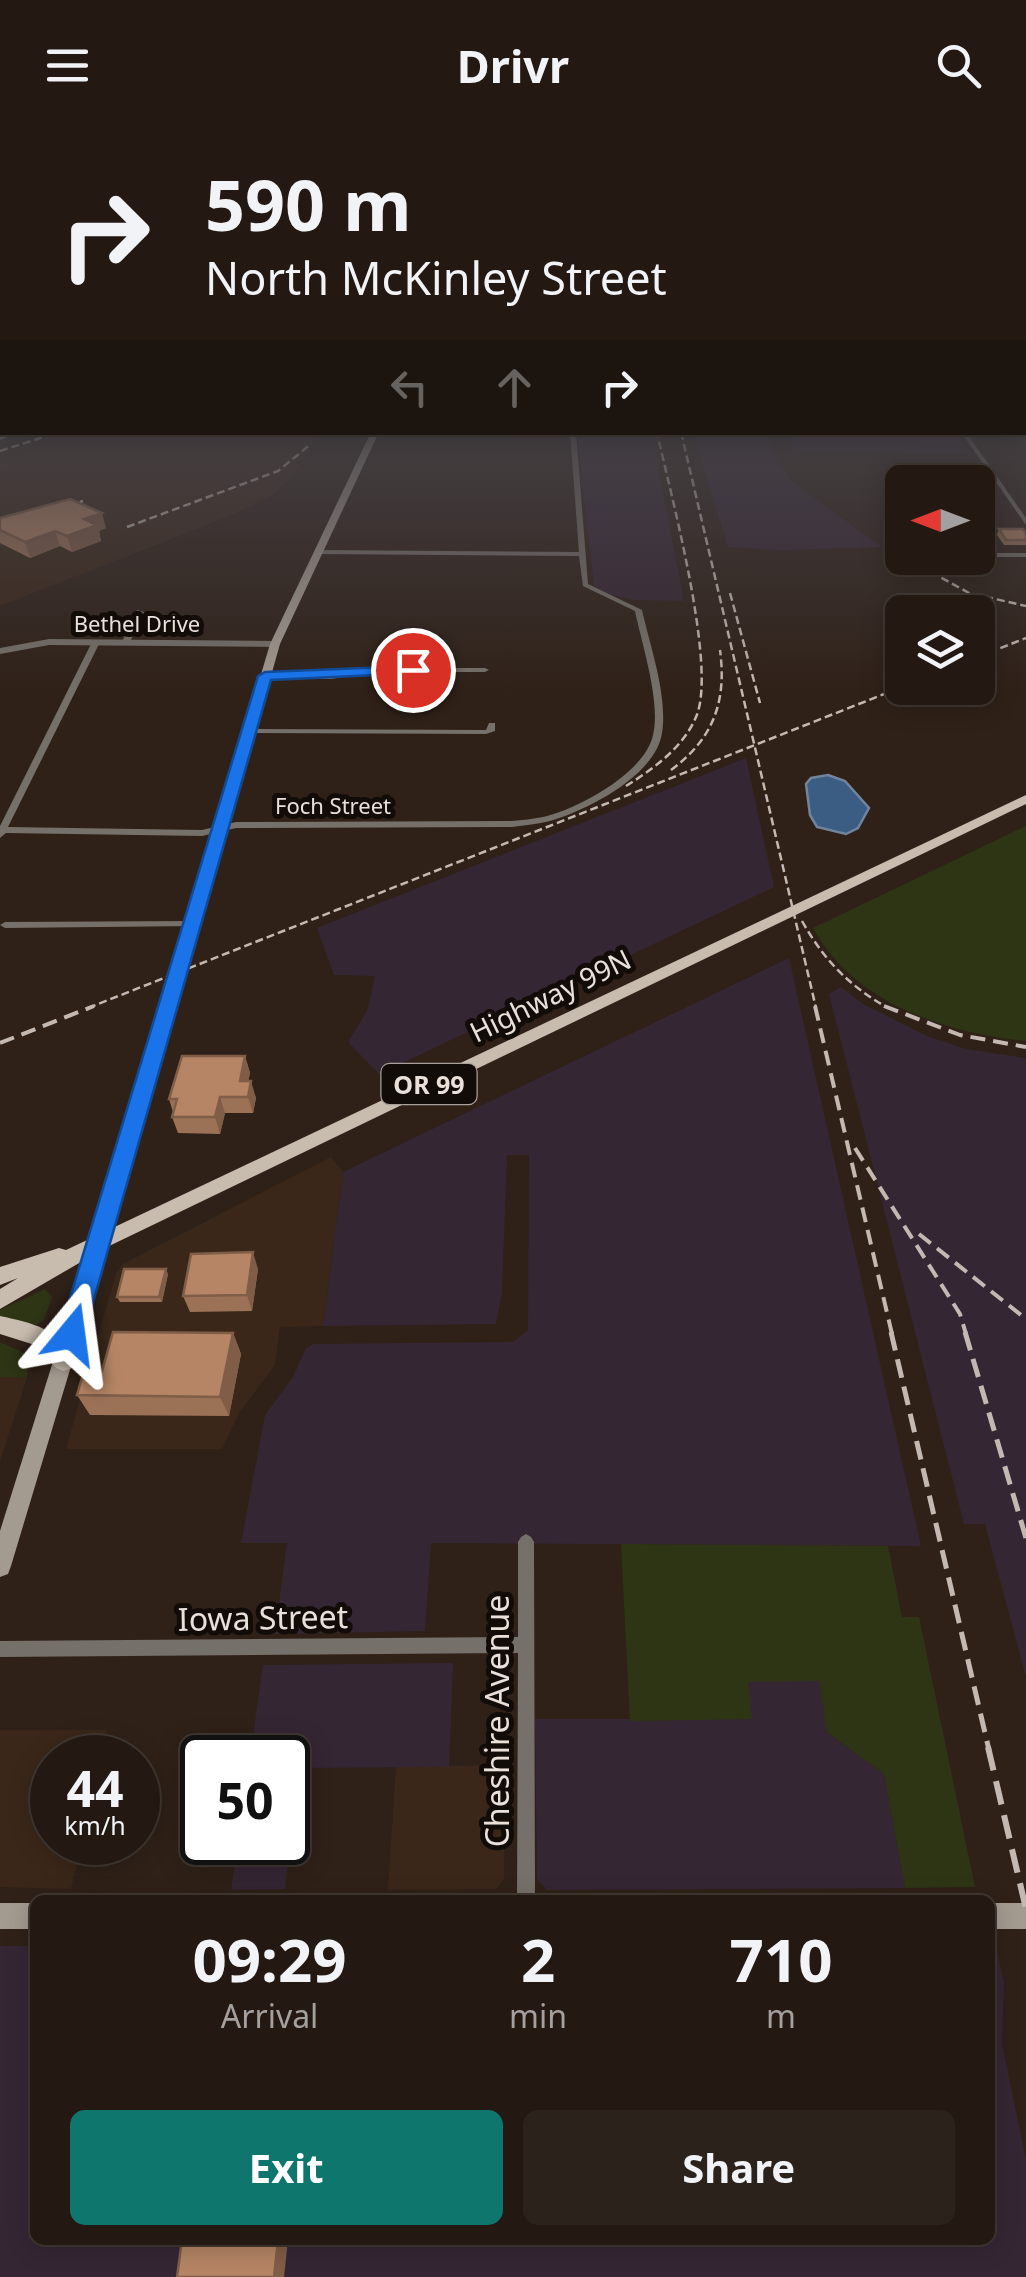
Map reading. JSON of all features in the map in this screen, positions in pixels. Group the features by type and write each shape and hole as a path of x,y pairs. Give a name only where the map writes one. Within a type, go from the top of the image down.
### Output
{"main road":[{"path":"0,1566 275,644 346,492"},
{"name":"Highway 99N","path":"0,1300 98,1242 1026,799"},
{"name":"Highway 99N","path":"0,1276 98,1242"},
{"path":"0,1325 45,1336 64,1361"},
{"path":"0,1916 30,1916"},
{"path":"995,1916 1026,1916"}],"street":[{"path":"318,552 582,554 578,492"},
{"path":"1004,492 1026,523"},
{"name":"Foch Street","path":"1,832 202,833 236,826 512,824 546,819 632,774 655,748 659,730 638,610 585,585 582,554"},
{"path":"995,555 1026,555"},
{"path":"126,642 140,612"},
{"path":"1,832 96,642"},
{"name":"Bethel Drive","path":"0,651 37,643 275,644"},
{"path":"265,676 485,670"},
{"path":"249,731 486,732 491,731 492,725"},
{"path":"2,925 192,924"},
{"name":"Cheshire Avenue","path":"526,1542 526,1895"},
{"name":"Iowa Street","path":"0,1649 526,1644"}],"shaded area":[{"path":"0,492 276,492 232,515 0,606"},
{"path":"584,492 662,492 684,601 634,600 594,586"},
{"path":"711,492 806,492 882,547 782,550 728,547"},
{"path":"746,758 774,887 379,1074 348,1042 367,1011 375,976 334,975 317,928"},
{"path":"789,958 921,1546 431,1543 425,1631 275,1634 287,1543 241,1543 265,1415 293,1377 306,1348 314,1344 513,1342 528,1330 529,1155 507,1155 502,1292 496,1324 323,1326 343,1172"},
{"path":"841,987 863,1004 927,1036 966,1049 1026,1058 1026,1677 985,1524 964,1524 829,994"},
{"path":"331,1157 343,1172 323,1326 280,1327 275,1365 239,1413 222,1449 66,1449 116,1273 123,1264"},
{"path":"0,1377 27,1377 0,1462"},
{"path":"453,1663 449,1767 310,1768 310,1735 253,1735 263,1665"},
{"path":"748,1681 820,1681 827,1732 884,1774 905,1888 547,1890 537,1879 535,1719 751,1719"},
{"path":"0,1730 107,1730 106,1735 30,1735 30,1865 77,1865 71,1889 0,1887"},
{"path":"505,1765 504,1879 496,1889 388,1890 396,1767"},
{"path":"235,1865 288,1865 285,1889 231,1890"},
{"path":"996,1944 1004,1984 1002,2044 1026,2160 1026,2277 0,2277 0,1946 30,1946 30,2245 995,2245"}],"green space":[{"path":"1026,826 1026,1041 964,1031 904,1010 852,976 813,928"},
{"path":"45,1289 52,1297 44,1320 36,1325 0,1316 0,1310"},
{"path":"0,1342 29,1355 27,1377 0,1377"},
{"path":"621,1544 888,1546 902,1617 919,1617 975,1887 905,1888 884,1774 827,1732 819,1681 748,1682 752,1719 630,1721"}],"water":[{"path":"828,775 845,781 869,808 858,828 846,834 817,827 810,815 806,784 811,778"}],"building":[{"path":"70,499 102,513 84,519 97,525 67,536 55,531 25,542 0,530 0,518"},
{"path":"999,529 1023,529 1026,540 1006,540"},
{"path":"182,1056 245,1056 240,1081 251,1081 248,1097 220,1097 215,1117 172,1117 177,1099 169,1099"},
{"path":"253,1252 247,1295 183,1296 191,1254"},
{"path":"124,1269 166,1269 159,1297 117,1297"},
{"path":"113,1332 233,1333 220,1397 77,1395 84,1371 102,1371"},
{"path":"181,2245 277,2245 274,2277 177,2277"}],"railway":[{"path":"127,527 221,492"},
{"path":"626,786 675,748 696,717 701,693 697,621 671,492"},
{"path":"695,492 754,745"},
{"path":"0,528 83,501"},
{"path":"936,575 969,593 1026,606"},
{"path":"730,593 760,703"},
{"path":"995,650 1026,638"},
{"path":"671,770 697,745 714,718 721,686 720,650"},
{"path":"754,745 885,694"},
{"path":"88,1008 754,745"},
{"path":"754,745 816,1008"},
{"path":"802,921 839,971 886,1007"},
{"path":"0,1043 94,1006"},
{"path":"815,1006 892,1334"},
{"path":"886,1007 960,1035 1026,1047"},
{"path":"855,1148 960,1314 966,1334"},
{"path":"919,1234 1026,1319"},
{"path":"891,1332 989,1750"},
{"path":"965,1332 1026,1538"},
{"path":"988,1747 1026,1909"}],"route":[{"path":"72,1334 265,676 413,670"}]}
